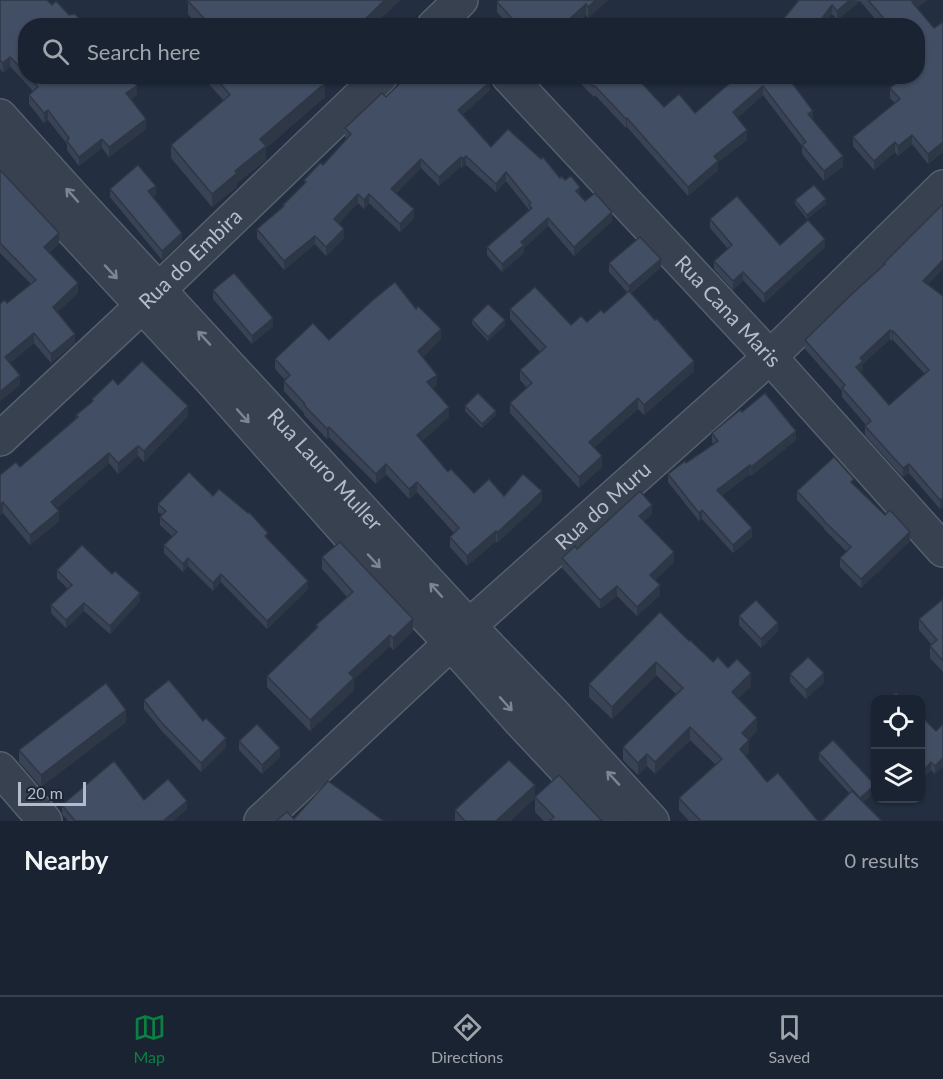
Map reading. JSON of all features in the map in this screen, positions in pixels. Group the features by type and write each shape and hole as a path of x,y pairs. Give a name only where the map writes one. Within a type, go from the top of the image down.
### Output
{"street":[{"name":"Rua do Embira","path":"0,439 373,84"},
{"name":"Rua Cana Maris","path":"515,84 771,357 943,550"},
{"name":"Rua Lauro Muller","path":"0,116 150,297 222,375 357,544 460,635 550,710 652,821"},
{"name":"Rua Lauro Muller","path":"0,152 150,297"},
{"name":"Rua do Muru","path":"261,821 460,635 771,357 943,187"},
{"name":"Rua Lauro Muller","path":"460,635 521,722 614,821"},
{"path":"0,769 45,821"}],"building":[{"path":"0,0 47,0 52,5 56,1 69,15 75,14 79,18 18,18 18,65 10,57 3,63 0,60"},
{"path":"385,0 366,18 204,18 188,1"},
{"path":"499,0 596,0 588,7 586,4 571,18 512,18 497,2"},
{"path":"799,0 850,0 837,11 832,5 822,18 784,18"},
{"path":"868,0 915,0 912,2 934,28 943,22 943,142 928,154 912,135 898,146 895,142 874,161 853,137 900,99 890,88 895,84 925,84 925,18 883,18"},
{"path":"35,84 136,84 137,86 126,93 146,119 109,147 102,139 79,157 67,141 69,138 48,110 44,113 29,95 38,87"},
{"path":"221,84 324,84 260,139 266,146 235,171 237,173 212,194 171,145 230,95"},
{"path":"399,84 488,84 458,110 491,147 508,129 541,159 543,157 560,178 561,176 565,180 571,176 580,187 576,191 585,201 595,193 612,212 574,247 548,218 521,242 524,245 502,264 487,247 532,208 529,205 531,203 506,172 496,184 466,156 462,159 461,157 439,177 421,159 391,189 414,209 400,224 369,194 364,200 358,194 334,219 344,229 326,247 315,236 284,261 257,229 284,206 306,182 304,180 320,163 323,165 351,134 345,128 382,93 386,97"},
{"path":"591,84 642,84 664,107 679,94 695,113 729,84 793,84 813,111 808,114 843,156 824,171 802,145 806,142 763,86 733,112 747,130 714,156 718,161 688,187 627,118"},
{"path":"138,165 156,186 148,191 182,233 162,251 110,189"},
{"path":"0,170 59,233 44,247 78,283 53,307 75,334 51,354 34,333 5,357 20,375 0,392 0,304 4,300 7,303 36,280 0,243"},
{"path":"814,185 826,199 807,215 795,200"},
{"path":"737,196 780,245 808,220 825,239 764,294 743,272 733,281 714,261 732,245 710,219"},
{"path":"943,204 943,260 923,281 943,296 943,498 940,500 909,464 903,468 865,426 871,421 842,388 845,385 805,340","holes":["890,330 929,370 889,405 856,367 863,361 860,358"]},
{"path":"640,237 661,259 629,286 609,263"},
{"path":"234,273 273,318 252,336 213,290"},
{"path":"395,282 416,309 418,306 441,329 418,351 437,375 427,382 449,407 417,435 448,472 451,469 474,493 489,479 504,496 523,474 542,491 497,533 496,531 467,556 450,537 459,528 417,482 409,489 386,464 376,474 304,405 284,381 290,375 275,359 313,323 329,340"},
{"path":"535,287 571,325 581,316 587,322 601,310 604,313 629,291 694,361 644,405 638,398 589,442 602,456 579,477 510,403 532,383 520,370 546,347 510,309"},
{"path":"488,304 505,320 488,337 472,320"},
{"path":"142,361 188,406 144,451 138,446 118,463 109,453 51,502 59,511 30,535 3,502 0,505 0,475 16,462 20,467 78,417 76,415 93,401 92,399 113,379 118,385"},
{"path":"478,393 496,411 482,424 465,406"},
{"path":"765,393 796,431 751,467 750,465 717,490 752,528 733,545 702,510 699,513 668,474 718,441 712,433"},
{"path":"834,457 854,479 851,482 885,515 890,510 910,532 861,579 840,558 851,547 797,491"},
{"path":"189,472 213,496 219,489 249,512 268,533 265,536 308,581 267,621 221,574 213,583 188,558 183,564 164,545 177,532 160,517 166,511 158,504"},
{"path":"640,491 652,505 639,516 674,552 650,575 660,585 637,607 617,586 600,600 562,558 575,546 577,549"},
{"path":"340,542 413,619 393,638 390,635 349,673 354,678 310,720 267,676 318,627 316,625 353,592 322,557"},
{"path":"82,545 112,574 115,571 140,593 110,626 84,603 66,620 51,605 72,585 57,570"},
{"path":"943,599 943,661 930,646 937,640 919,619"},
{"path":"756,600 778,623 761,639 739,616"},
{"path":"660,612 713,662 718,657 728,668 737,659 751,673 732,692 757,718 742,733 749,740 740,749 767,782 778,773 818,821 701,821 679,798 722,759 690,727 655,762 647,754 638,763 623,747 683,688 656,662 612,707 589,684"},
{"path":"808,657 824,673 806,690 790,674"},
{"path":"169,680 203,721 206,718 226,738 201,763 161,722 144,700"},
{"path":"106,683 126,710 41,775 19,750"},
{"path":"925,720 936,731 943,724 943,758 935,766 931,762 925,769"},
{"path":"257,724 280,748 262,765 239,741"},
{"path":"833,740 871,781 871,788 860,798 819,753"},
{"path":"509,760 535,785 496,821 465,821 455,810"},
{"path":"114,761 144,800 168,779 187,801 163,821 75,821 62,805"},
{"path":"559,775 603,821 549,821 554,817 535,797"},
{"path":"328,781 384,821 276,821 287,812 294,819"},
{"path":"852,791 882,821 822,821"}]}
